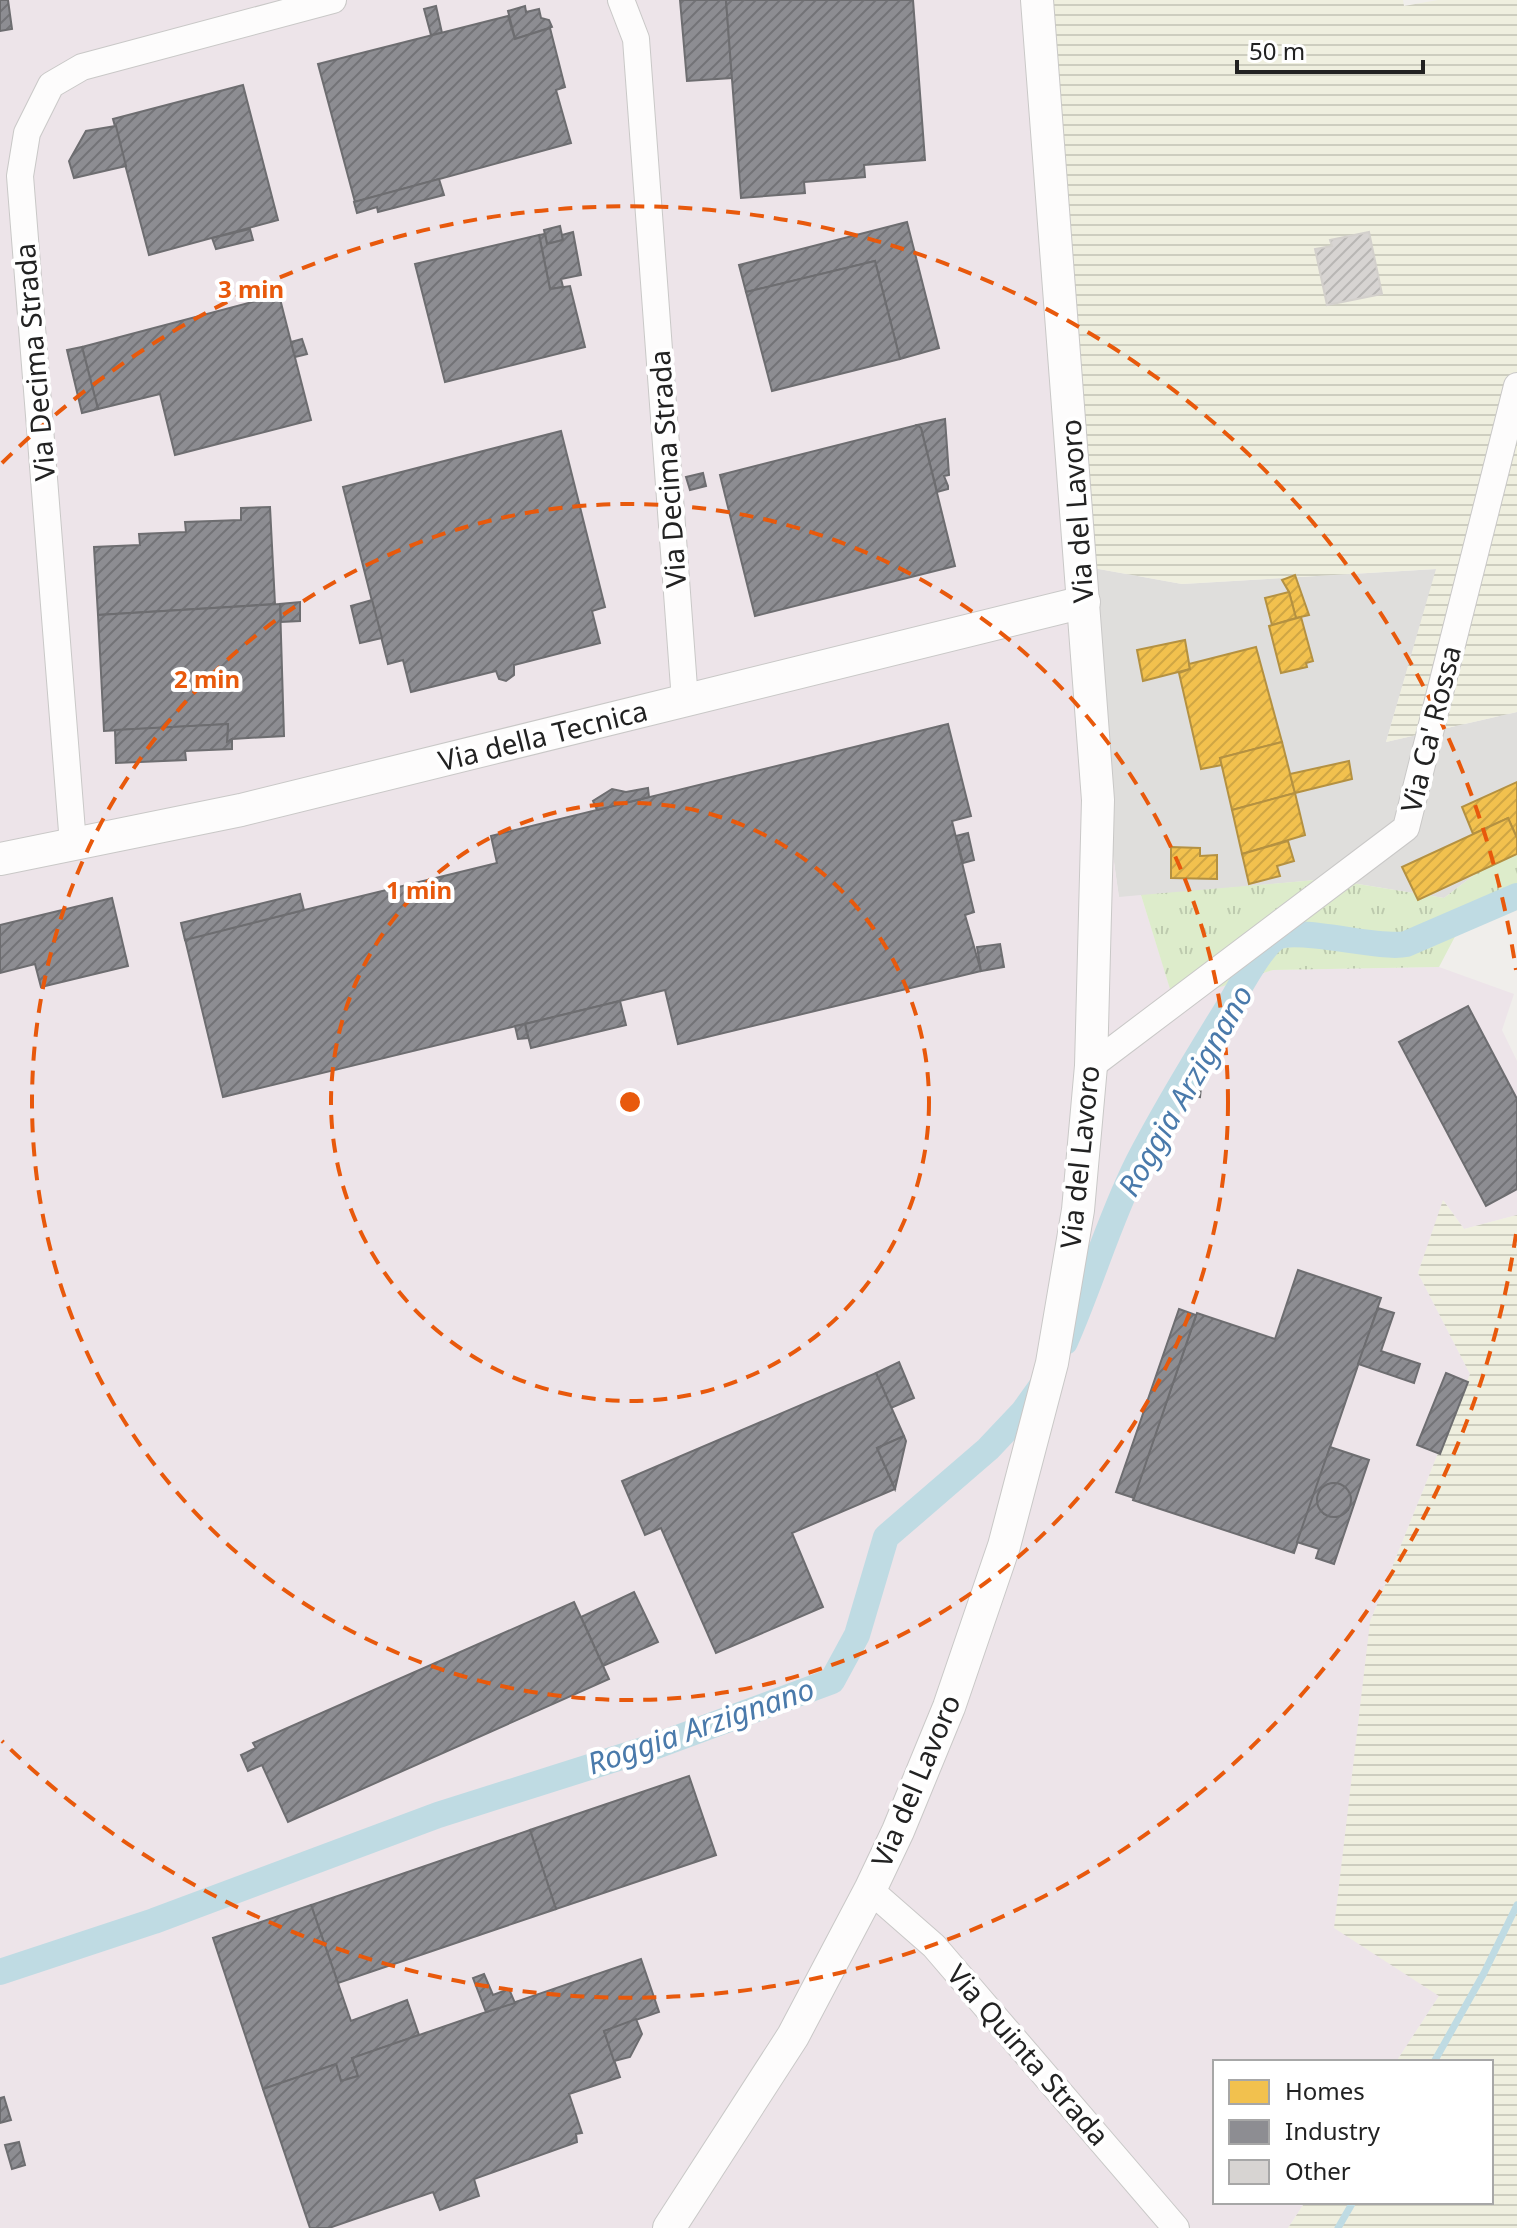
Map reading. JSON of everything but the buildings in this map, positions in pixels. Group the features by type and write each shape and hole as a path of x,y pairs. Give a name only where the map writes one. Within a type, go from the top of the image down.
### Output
{"street":[{"name":"Via Decima Strada","path":"73,844 20,176 27,133 51,85 82,67 333,0"},
{"name":"Via Decima Strada","path":"621,0 636,39 685,701"},
{"name":"Via del Lavoro","path":"669,2228 793,2036 898,1831 949,1707 1004,1546 1052,1363 1078,1210 1091,1066 1098,800 1037,0"},
{"name":"Via Ca' Rossa","path":"1091,1066 1406,828 1517,386"},
{"name":"Via della Tecnica","path":"0,859 241,810 1084,602"},
{"name":"Via Quinta Strada","path":"870,1890 934,1946 1176,2228"}],"shaded area":[{"path":"0,0 1043,0 1099,756 1119,897 1141,895 1174,1001 1273,970 1439,967 1514,994 1502,1030 1517,1061 1517,1215 1464,1229 1444,1201 1418,1273 1470,1374 1370,1622 1439,1996 1397,2060 1213,2060 1213,2204 1304,2204 1288,2228 0,2228"},
{"path":"1082,566 1182,584 1437,569 1386,742 1517,712 1517,842 1444,898 1327,879 1119,898 1099,756"}],"green space":[{"path":"1043,0 1403,0 1404,6 1438,0 1517,0 1517,712 1386,742 1436,569 1182,584 1082,566"},
{"path":"1517,842 1517,903 1460,927 1439,967 1273,970 1174,1002 1141,895 1327,879 1444,898"},
{"path":"1443,1200 1464,1229 1517,1215 1517,2228 1288,2228 1304,2204 1493,2204 1493,2060 1397,2060 1439,1996 1334,1928 1370,1622 1470,1374 1418,1273"}],"waterway":[{"name":"Roggia Arzignano","path":"1065,1342 1138,1162 1261,952 1274,939 1299,934 1376,944 1406,944 1517,896"},
{"name":"Roggia Arzignano","path":"0,1972 154,1921 438,1815 656,1746 832,1681 857,1635 886,1537 988,1449 1023,1412 1043,1384"},
{"path":"1435,2060 1484,1973 1517,1905"},
{"path":"1338,2228 1352,2204"}]}
